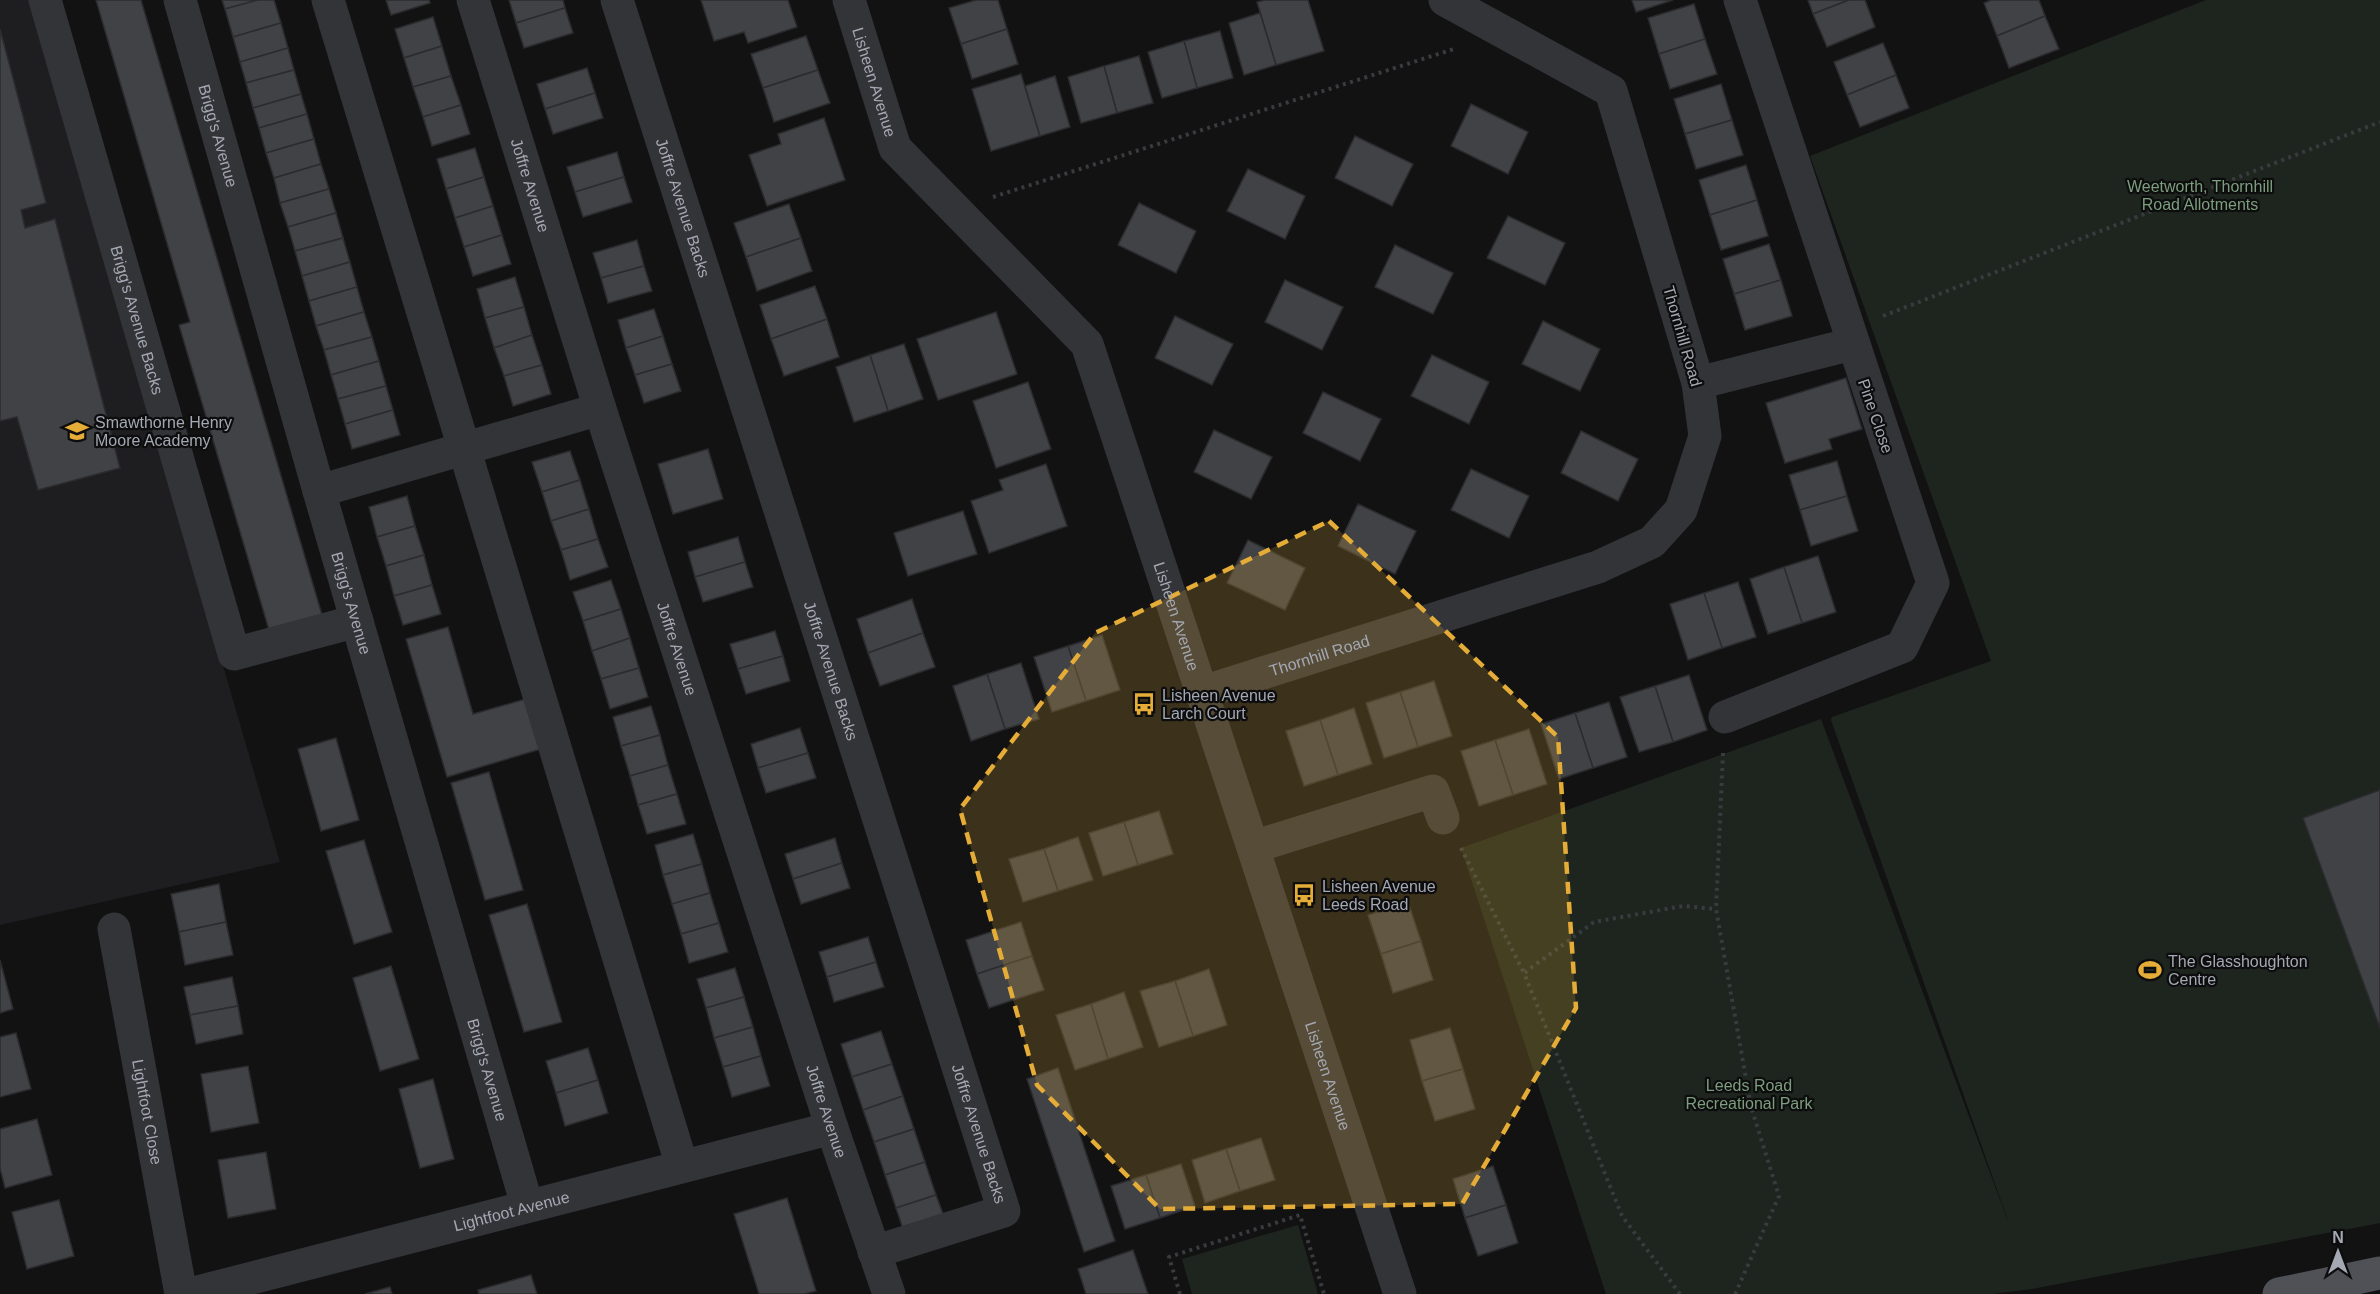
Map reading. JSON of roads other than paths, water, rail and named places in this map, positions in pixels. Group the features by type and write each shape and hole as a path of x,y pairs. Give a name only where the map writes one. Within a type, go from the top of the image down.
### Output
{"main road":[{"path":"2280,1294 2380,1273"}],"street":[{"name":"Brigg's Avenue Backs","path":"45,0 234,654 357,621"},
{"name":"Brigg's Avenue","path":"180,0 319,491 527,1205"},
{"path":"328,0 682,1166"},
{"name":"Joffre Avenue","path":"473,0 600,409 832,1128 889,1294"},
{"name":"Joffre Avenue Backs","path":"617,0 1004,1211 874,1252"},
{"name":"Lisheen Avenue","path":"849,0 895,148 1087,344 1400,1294"},
{"name":"Thornhill Road","path":"1203,692 1598,567 1652,542 1681,510 1695,473 1705,436 1698,383 1611,91 1445,0"},
{"name":"Pine Close","path":"1725,717 1902,647 1933,583 1740,0"},
{"path":"1698,383 1850,337"},
{"path":"319,491 600,409"},
{"path":"1252,847 1433,791 1443,818"},
{"name":"Lightfoot Close","path":"114,929 181,1294"},
{"name":"Lightfoot Avenue","path":"190,1294 527,1205 832,1128"}],"place":[{"name":"Smawthorne Henry Moore Academy","path":"77,431"},
{"name":"Lisheen Avenue Larch Court","path":"1144,704"},
{"name":"Lisheen Avenue Leeds Road","path":"1304,895"},
{"name":"The Glasshoughton Centre","path":"2150,970"}],"park label":[{"name":"Weetworth, Thornhill Road Allotments","path":"2200,195"},
{"name":"Leeds Road Recreational Park","path":"1749,1094"}]}
